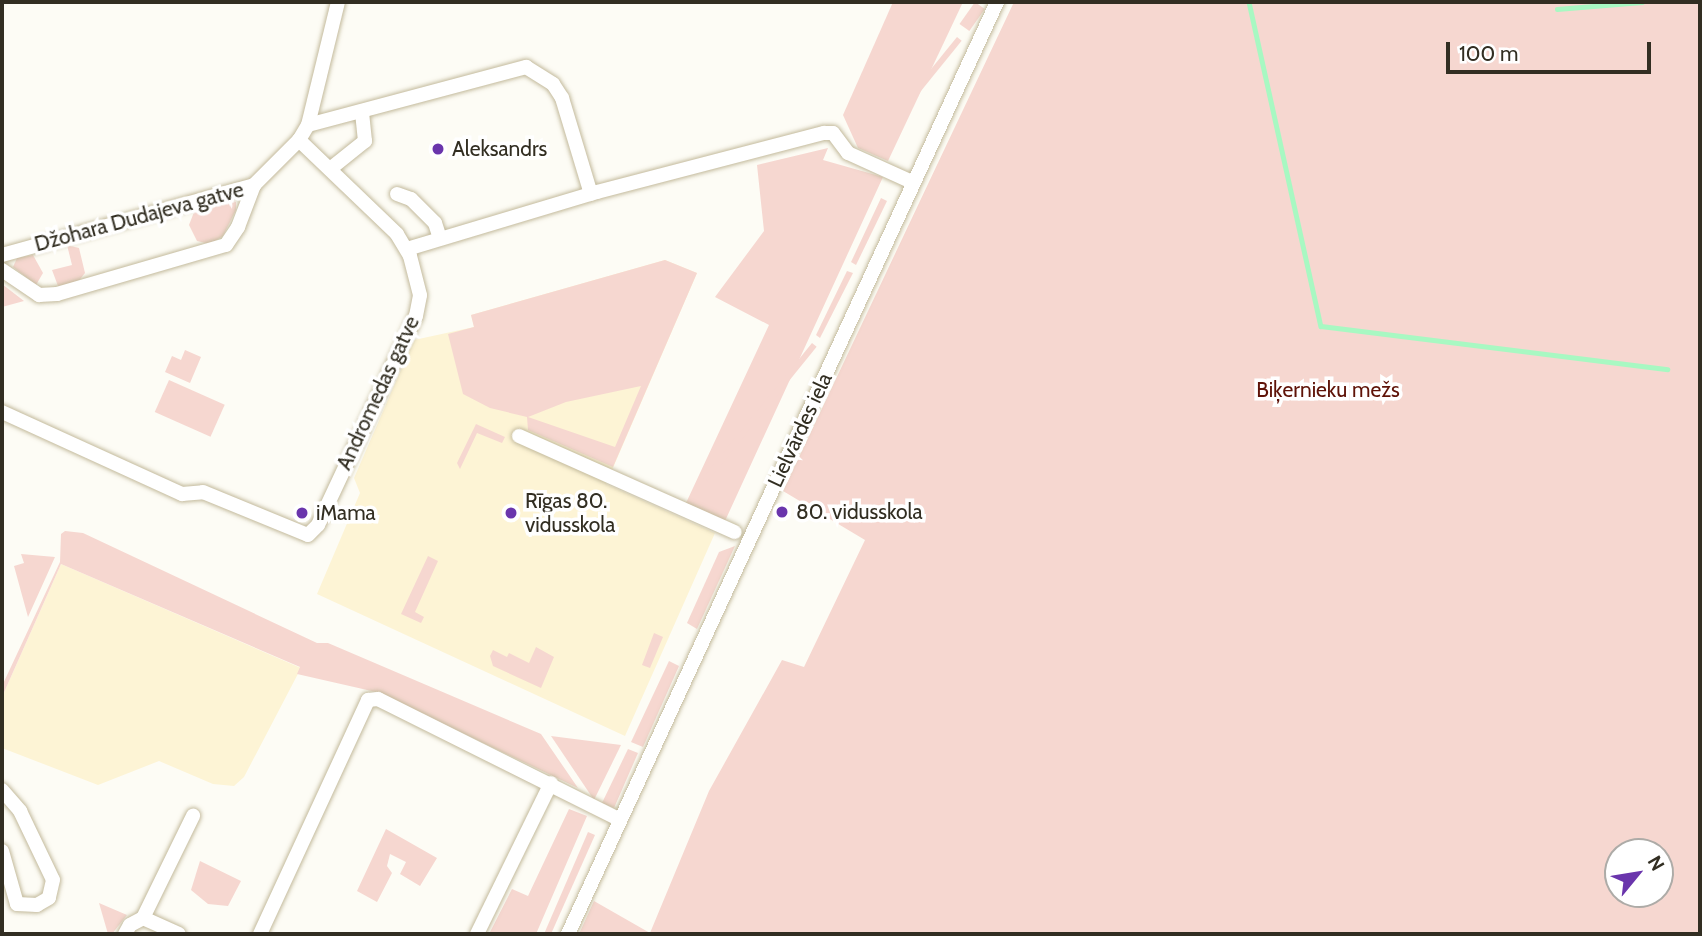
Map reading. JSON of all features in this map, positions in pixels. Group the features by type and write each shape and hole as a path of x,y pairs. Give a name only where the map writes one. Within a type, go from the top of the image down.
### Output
{"street":[{"path":"299,140 308,125 338,2"},
{"name":"Lielvārdes iela","path":"568,934 997,2"},
{"path":"308,125 526,67 552,84 562,98 591,194"},
{"path":"330,169 365,141 362,111"},
{"path":"407,249 591,194 824,133 833,133 848,153 912,182"},
{"name":"Andromedas gatve","path":"2,412 182,494 203,492 308,535 317,526 416,316 420,295 407,249 299,140"},
{"name":"Džohara Dudajeva gatve","path":"2,255 254,185 299,140"},
{"path":"2,270 38,295 57,294 226,245 238,227 254,185"},
{"path":"397,194 411,199 435,223 440,238"},
{"path":"519,436 735,532"},
{"path":"260,934 368,700 378,699 619,819"},
{"path":"477,934 551,783"},
{"path":"2,790 18,807 53,880 50,898 37,905 17,904 2,851"},
{"path":"125,934 130,925 143,918 193,816"},
{"path":"143,918 179,934"}],"shaded area":[{"name":"Rīgas 80. vidusskola","path":"665,260 697,273 606,484 715,533 625,736 317,594 360,493 354,478 414,340 474,327 471,315"},
{"path":"61,564 301,668 244,777 234,786 213,784 159,761 98,785 2,748 2,697"}],"green space":[{"path":"893,2 963,2 888,161 858,148 843,115"},
{"path":"975,2 985,9 969,31 960,24"},
{"name":"Biķernieku mežs","path":"1014,2 1700,2 1700,934 579,934 594,901 650,933 709,791 782,660 804,667 865,540 783,491"},
{"path":"957,37 962,41 884,136 880,133"},
{"path":"828,148 823,160 883,177 725,521 686,503 769,325 715,297 764,231 757,165"},
{"path":"881,198 887,201 856,265 851,262"},
{"path":"229,199 236,202 236,210 223,236 210,244 197,241 189,225 196,207"},
{"path":"67,245 79,248 85,273 77,283 58,286 52,270 72,265"},
{"path":"33,255 43,273 36,285 13,267 17,258"},
{"path":"665,260 697,273 613,467 528,430 527,417 490,408 463,394 448,334 474,327 471,315","holes":["641,386 615,447 528,417 566,402"]},
{"path":"847,271 853,273 820,338 816,335"},
{"path":"2,284 24,301 2,307"},
{"path":"812,343 817,347 708,481 703,477"},
{"path":"185,350 201,357 190,383 165,372 172,356 181,360"},
{"path":"169,380 225,405 210,437 155,412"},
{"path":"476,424 505,437 502,443 477,433 460,469 457,463"},
{"path":"65,531 83,533 317,643 328,643 541,734 578,788 376,692 297,674 300,667 61,564 2,697 2,686 60,562 61,534"},
{"path":"735,546 697,629 687,623 719,552"},
{"path":"21,554 55,557 28,617 14,566 24,563"},
{"path":"428,556 438,561 415,612 424,617 421,623 401,614"},
{"path":"654,633 663,637 650,668 642,665"},
{"path":"536,647 554,657 541,688 493,666 490,656 493,650 507,657 509,653 529,663"},
{"path":"669,661 679,666 643,747 631,742"},
{"path":"551,736 621,745 594,800"},
{"path":"628,749 638,753 614,808 602,803"},
{"path":"569,809 587,816 536,934 489,934 512,889 528,896"},
{"path":"386,829 437,858 420,886 400,874 406,862 390,854 387,866 392,873 377,902 357,891"},
{"path":"588,832 595,835 551,934 544,934"},
{"path":"200,861 241,881 228,906 208,904 191,890"},
{"path":"99,903 127,915 112,934 108,934"}],"waterway":[{"path":"1249,2 1321,326 1667,369"},
{"path":"1557,9 1642,2"}],"place":[{"name":"Aleksandrs","path":"438,149"},
{"name":"80. vidusskola","path":"782,512"},
{"name":"iMama","path":"302,513"},
{"name":"Rīgas 80. vidusskola","path":"511,513"}]}
